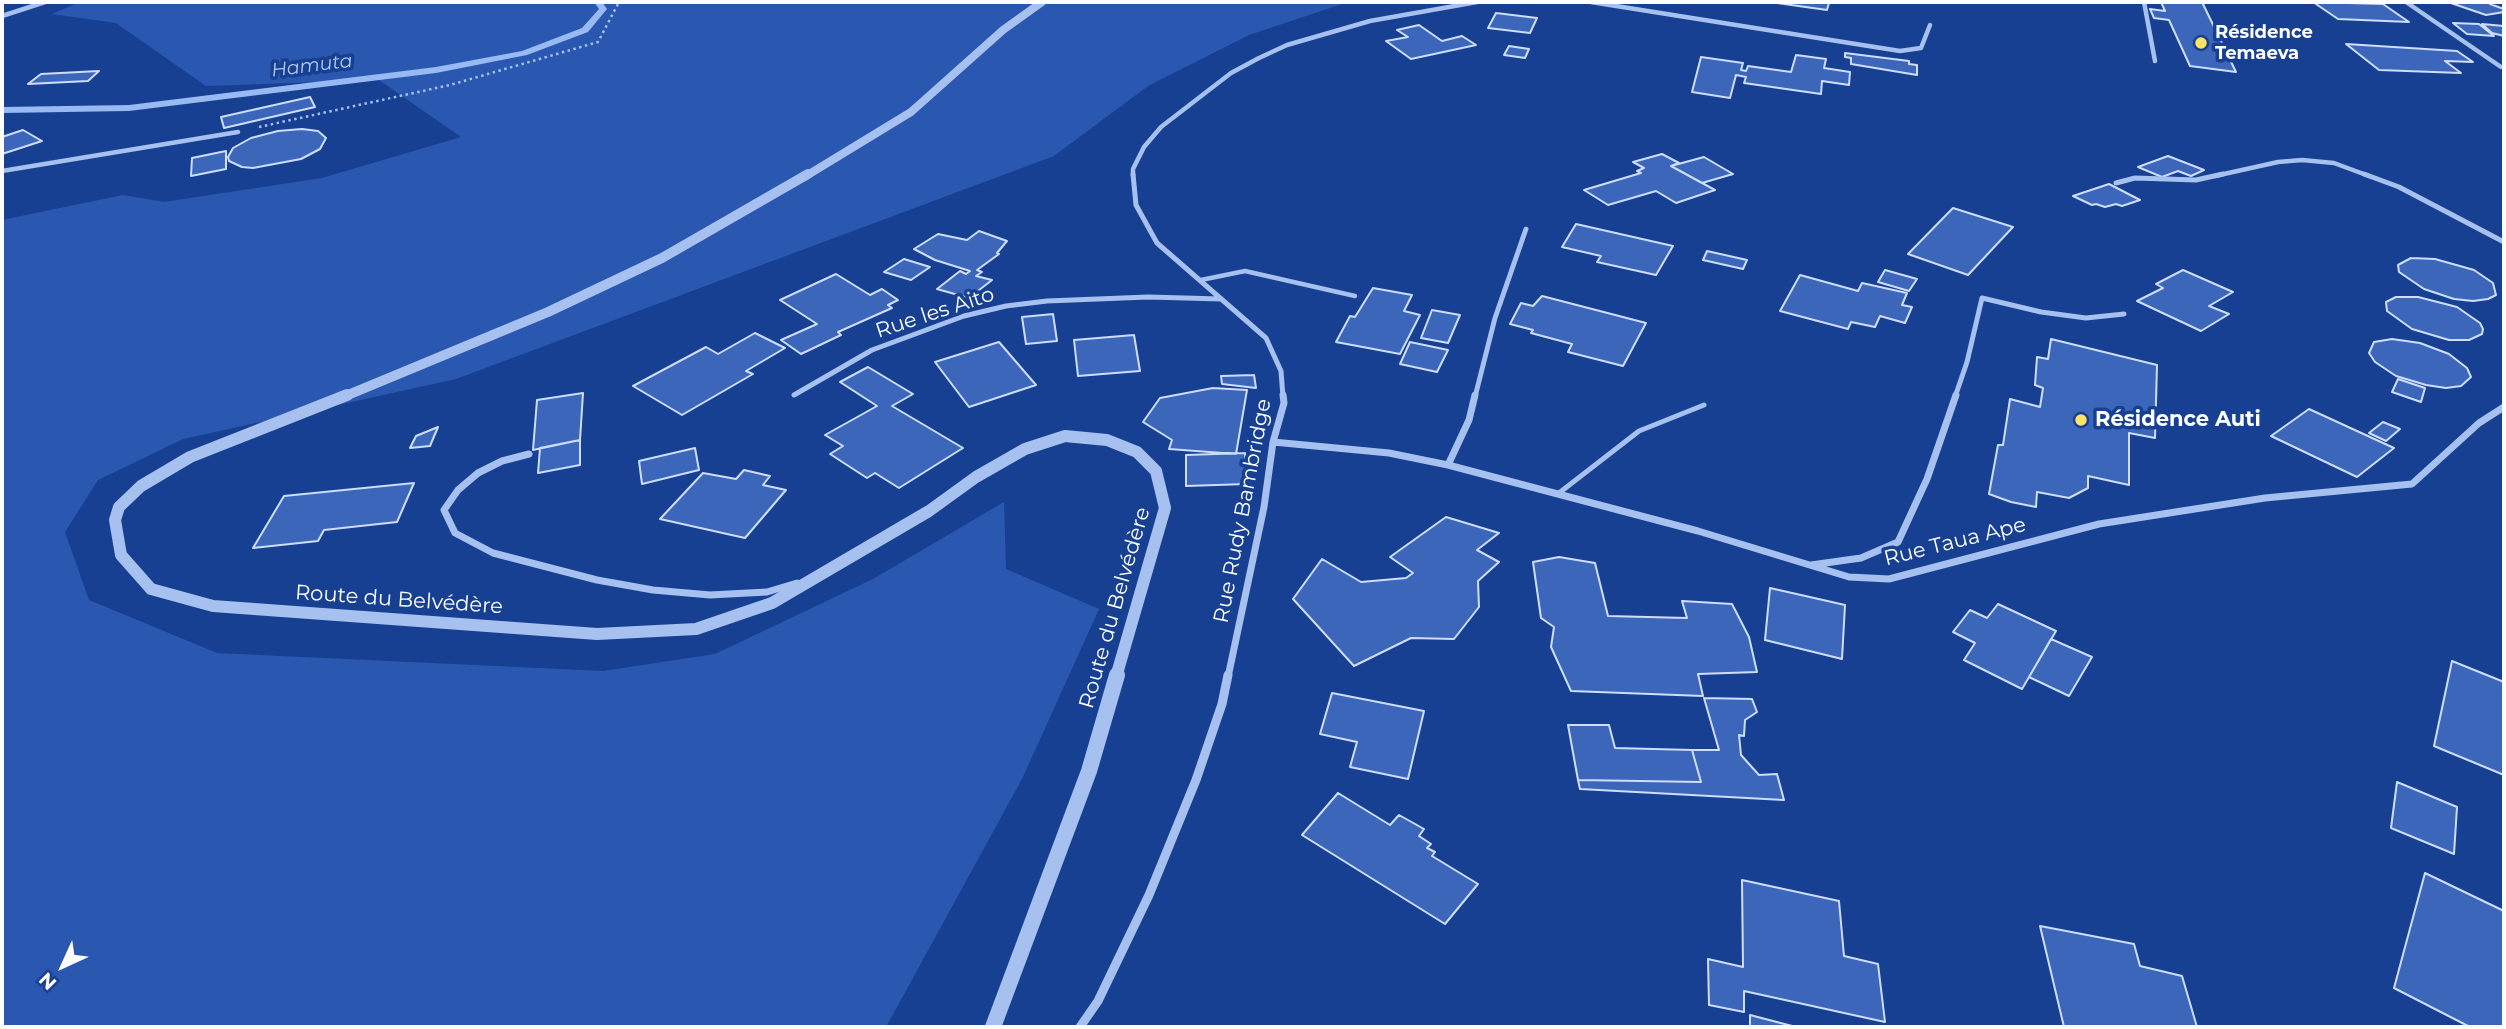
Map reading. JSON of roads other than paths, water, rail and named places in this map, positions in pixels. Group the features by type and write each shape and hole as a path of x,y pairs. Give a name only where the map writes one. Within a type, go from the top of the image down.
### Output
{"street":[{"path":"2,16 45,2"},
{"name":"Route du Belvédère","path":"993,1027 1089,771 1165,508 1156,471 1137,453 1107,440 1065,436 1025,449 976,477 929,511 772,604 696,629 597,634 226,607 151,589 121,555 115,520 119,508 141,486 190,457 381,383 548,312 662,258 911,112 1003,30 1042,2"},
{"name":"Rue Rudy Bambridge","path":"1080,1027 1098,1001 1149,895 1196,780 1222,704 1264,507 1273,442 1284,402 1281,371 1266,338 1157,243 1136,205 1132,187 1133,169 1144,147 1161,127 1231,73 1287,45 1370,21 1477,2"},
{"path":"1591,2 1900,51 1920,48 1930,25"},
{"path":"2144,2 2155,61"},
{"path":"2406,2 2501,66"},
{"path":"2,171 238,132"},
{"path":"2116,183 2135,178 2196,180 2278,162 2302,160 2334,163 2399,187 2504,242"},
{"path":"1448,466 1469,420 1495,318 1526,229"},
{"name":"Rue les Aito","path":"794,395 872,350 964,316 1006,306 1047,301 1148,297 1222,299"},
{"path":"1807,565 1861,558 1898,542 1927,479 1951,410 1967,362 1982,298 2041,312 2086,318 2124,314"},
{"name":"Rue Taua Ape","path":"1273,442 1389,453 1448,466 1698,531 1849,576 1889,579 2099,524 2264,498 2412,484 2479,423 2504,407"},
{"path":"529,454 502,461 478,473 458,490 444,510 455,533 493,553 597,580 653,590 710,595 767,592 821,576"}],"lane":[{"path":"1201,280 1245,271 1355,296"},
{"path":"1559,493 1639,431 1704,405"}],"waterway":[{"name":"Hamuta","path":"2,110 129,108 436,70 524,53 585,30 603,9 598,2"}],"place":[{"name":"Résidence Temaeva","path":"2201,43"},
{"name":"Résidence Auti","path":"2081,420"}]}
